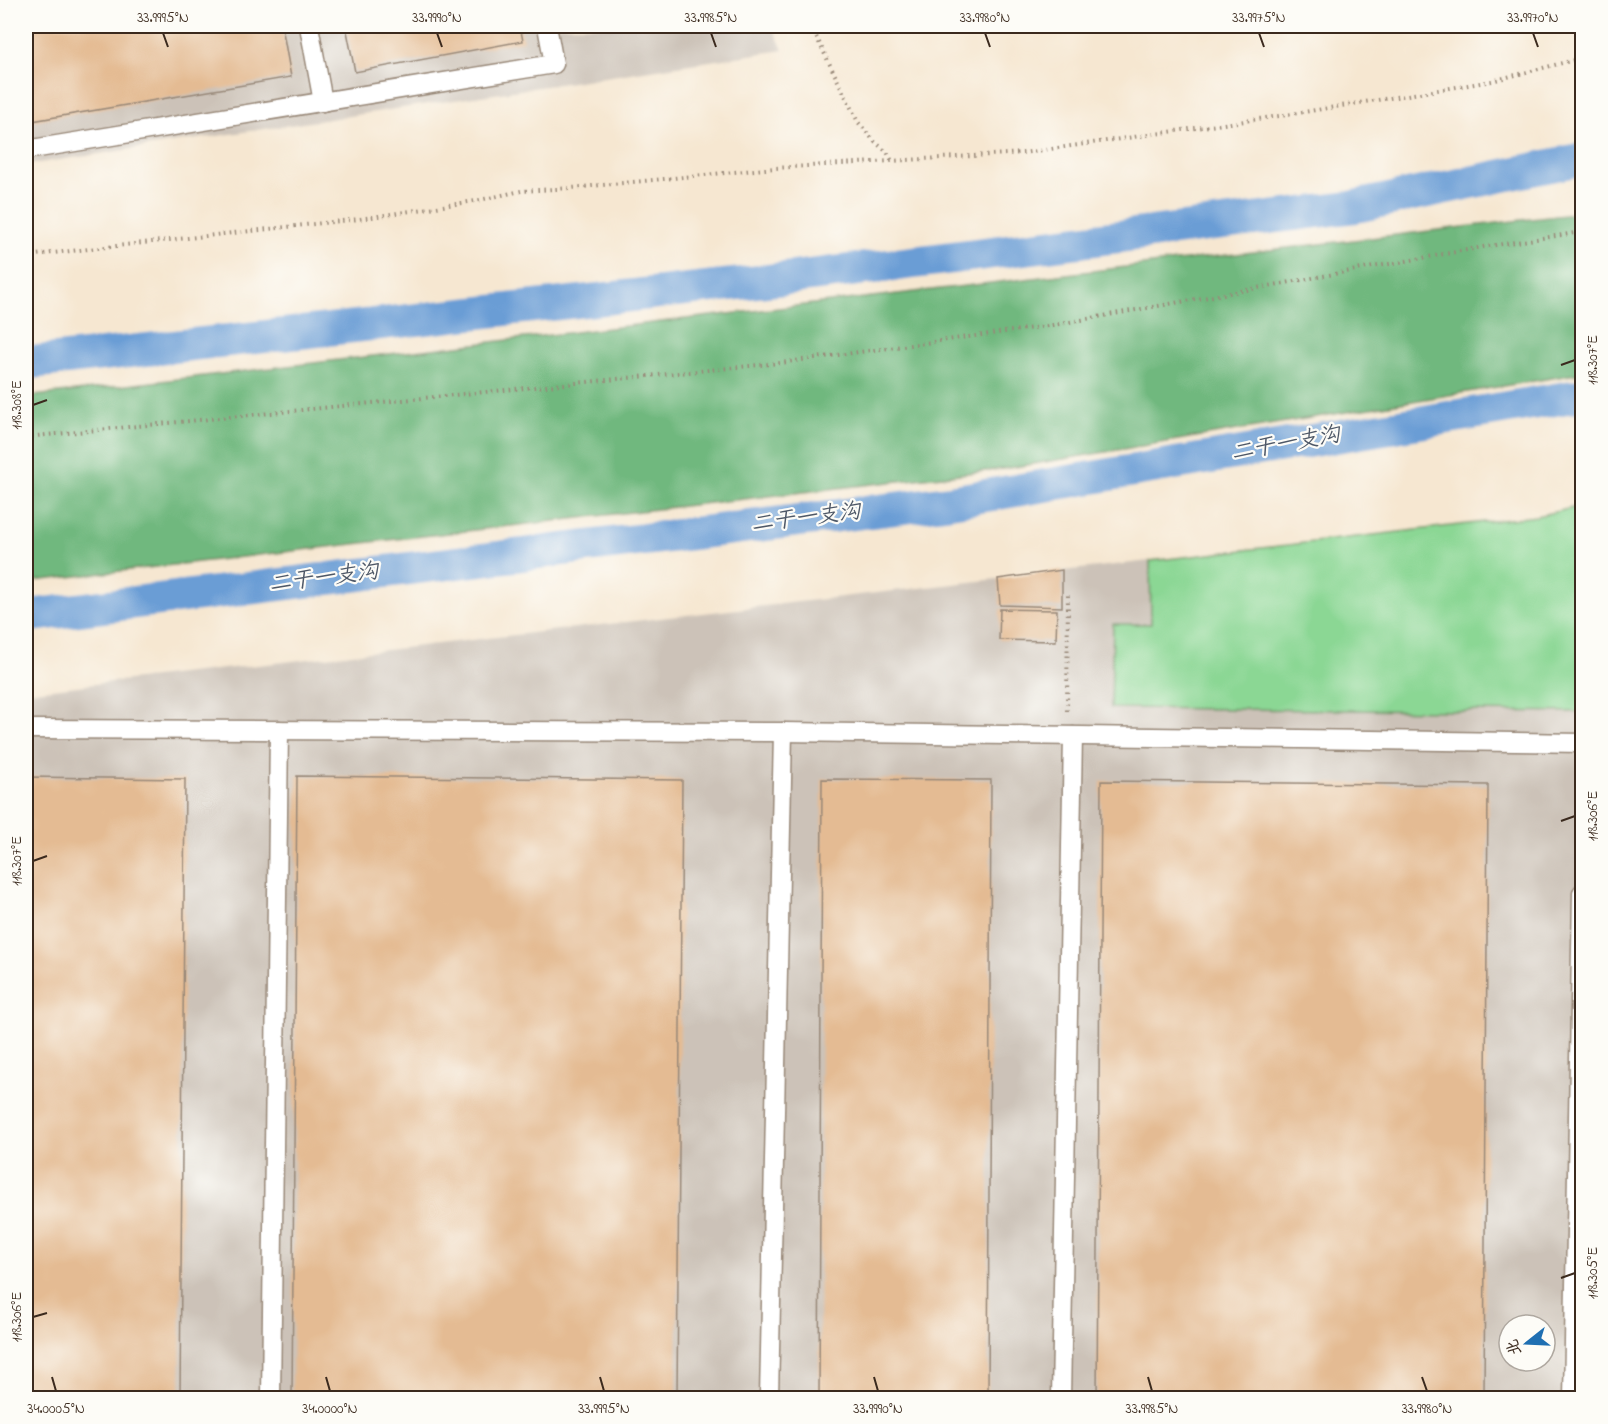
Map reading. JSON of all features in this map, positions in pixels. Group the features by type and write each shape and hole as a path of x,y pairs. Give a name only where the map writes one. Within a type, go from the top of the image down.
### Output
{"lane":[{"path":"309,26 323,102"},
{"path":"26,150 554,64 547,26"},
{"path":"26,729 783,732 1582,743"},
{"path":"271,1398 279,730"},
{"path":"769,1398 783,732"},
{"path":"1061,1398 1070,736"},
{"path":"1573,1398 1582,893"}],"path":[{"path":"811,26 858,122 887,152 892,161"},
{"path":"26,256 358,219 475,201 521,191 775,168 1023,153 1143,137 1492,81 1582,58"},
{"path":"26,437 780,363 1048,326 1582,232"},
{"path":"1068,594 1070,736"}],"shaded area":[{"path":"26,26 772,26 783,50 26,165"},
{"path":"1582,506 1582,1398 26,1398 26,692 1536,516"}],"green space":[{"path":"1582,213 1582,373 1003,469 26,582 26,397"},
{"path":"1582,506 1582,712 1111,708 1113,624 1151,624 1150,561 1536,516"}],"building":[{"path":"26,26 282,26 291,77 26,122"},
{"path":"346,26 520,26 523,41 355,72"},
{"path":"1062,570 1062,607 1000,605 998,579"},
{"path":"1000,609 1057,610 1056,641 999,640"},
{"path":"297,776 682,780 677,1398 292,1398"},
{"path":"26,777 185,779 180,1398 26,1398"},
{"path":"822,779 991,780 988,1398 819,1398"},
{"path":"1101,781 1488,785 1484,1398 1097,1398"}],"waterway":[{"path":"26,363 790,278 1353,207 1582,159"},
{"name":"二干一支沟","path":"26,616 947,502 1582,395"}]}
